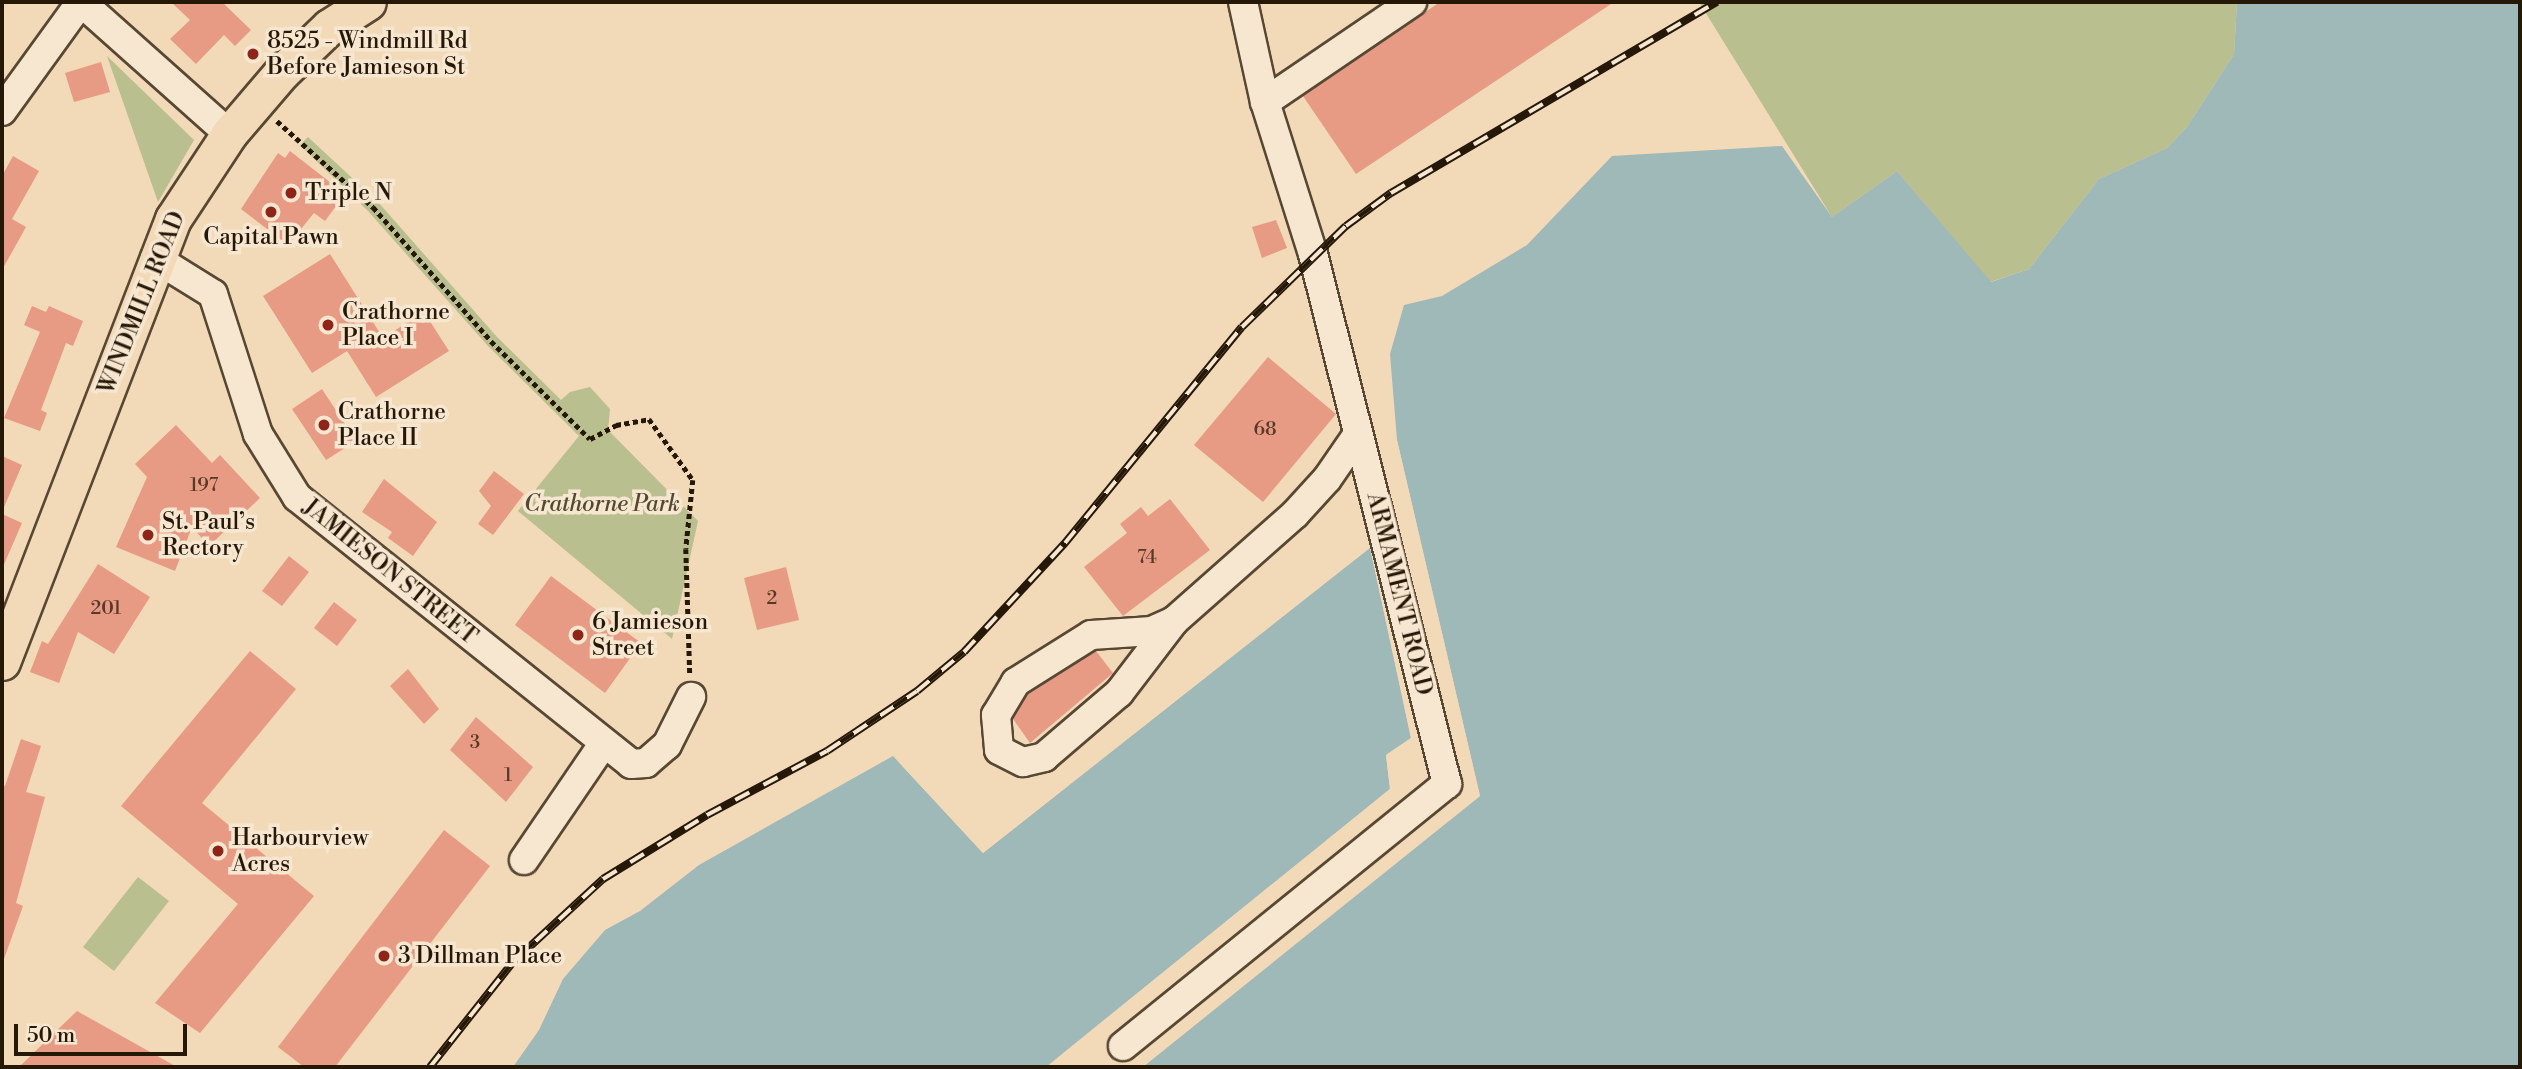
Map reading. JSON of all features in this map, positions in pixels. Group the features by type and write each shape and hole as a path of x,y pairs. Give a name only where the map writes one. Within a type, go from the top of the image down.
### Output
{"main road":[{"name":"WINDMILL ROAD","path":"2,662 155,258 173,219 229,134 254,103 329,27 368,2"}],"street":[{"path":"2,111 81,2 229,134"},
{"name":"ARMAMENT ROAD","path":"1123,1046 1447,784 1313,254 1265,102 1243,2"},
{"path":"1265,102 1412,2"},
{"name":"JAMIESON STREET","path":"155,258 213,294 258,434 297,497 631,764 646,763 667,745 691,697"},
{"path":"1174,621 1152,631 1091,635 1016,682 996,715 999,750 1023,762 1044,757 1119,693 1174,621 1295,514 1327,479 1359,434"},
{"path":"524,860 607,746"}],"path":[{"path":"254,103 373,206 491,341 590,439 616,425 649,419 693,480 686,549 691,697"}],"green space":[{"path":"1699,2 2237,2 2234,54 2187,127 2167,148 2099,179 2029,269 1990,282 1897,171 1832,217"},
{"path":"107,56 194,140 158,202"},
{"name":"Crathorne Park","path":"308,137 378,202 497,337 561,400 570,392 590,387 610,409 608,430 698,521 672,639 518,511 579,436 488,346 368,211 300,145"},
{"path":"138,877 169,901 114,971 83,947"}],"water":[{"path":"2237,2 2520,2 2520,1067 1143,1067 1480,796 1397,440 1390,354 1404,305 1442,296 1527,245 1612,156 1782,146 1832,217 1897,171 1991,282 2029,269 2099,179 2167,148 2187,127 2234,54"},
{"path":"1370,547 1411,738 1386,755 1390,789 1046,1067 513,1067 539,1030 563,979 605,930 640,911 699,865 893,756 983,853"}],"pier":[{"path":"1397,440 1480,796 1139,1067 1476,795 1399,469"},
{"path":"1367,544 1373,545 1414,737 1389,757 1393,791 1046,1067 1390,789 1386,755 1411,738 1370,548 983,853 893,756 983,848"}],"building":[{"path":"171,2 222,2 251,30 235,46 224,35 196,64 170,39 190,20"},
{"path":"1440,2 1614,2 1356,174 1303,96"},
{"path":"101,62 110,92 74,102 65,73"},
{"path":"290,151 345,194 325,221 314,213 288,245 241,209 278,153 285,158"},
{"path":"13,156 39,171 12,219 26,227 2,270 2,176"},
{"path":"1276,220 1287,248 1262,258 1252,227"},
{"name":"Crathorne Place I","path":"330,254 383,338 424,312 449,351 376,397 347,351 312,373 263,296"},
{"path":"32,306 46,312 49,306 83,321 73,346 66,343 41,410 47,413 40,431 4,418 40,332 24,325"},
{"path":"1268,357 1336,414 1263,502 1194,445"},
{"name":"Crathorne Place II","path":"322,389 356,441 326,460 292,409"},
{"path":"176,425 212,463 220,455 260,498 209,546 192,527 175,571 116,547 147,477 135,464"},
{"path":"2,456 22,465 2,512"},
{"path":"494,471 524,494 493,535 478,524 491,506 479,491"},
{"path":"384,479 437,522 413,556 388,538 392,532 362,512"},
{"path":"1170,499 1210,550 1123,616 1084,567 1127,533 1120,524 1141,507 1148,516"},
{"path":"2,514 22,523 2,569"},
{"path":"289,556 309,572 282,606 262,591"},
{"path":"98,564 150,597 114,654 78,632 59,683 30,672 42,641 48,644"},
{"path":"786,567 799,620 757,630 744,578"},
{"name":"6 Jamieson Street","path":"551,576 641,643 605,693 515,625"},
{"path":"334,602 357,620 337,646 314,628"},
{"name":"Harbourview Acres","path":"250,651 296,689 202,803 314,896 200,1033 155,1003 238,904 121,806"},
{"path":"1096,651 1113,673 1030,743 1013,719 1028,694"},
{"path":"408,669 439,709 424,724 390,686"},
{"path":"476,717 533,767 506,802 450,750"},
{"path":"21,739 41,746 26,792 45,797 16,903 23,906 4,959 2,786 5,786"},
{"name":"3 Dillman Place","path":"444,830 490,866 335,1067 304,1067 278,1047"},
{"path":"77,1011 177,1067 19,1067"}],"railway":[{"path":"430,1067 512,963 603,879 707,815 827,751 917,691 964,652 1065,543 1242,327 1346,226 1391,193 1717,2"}],"place":[{"name":"8525 - Windmill Rd Before Jamieson St","path":"253,54"},
{"name":"Triple N","path":"291,193"},
{"name":"Capital Pawn","path":"271,212"},
{"name":"Crathorne Place I","path":"328,325"},
{"name":"Crathorne Place II","path":"324,425"},
{"name":"St. Paul’s Rectory","path":"148,535"},
{"name":"6 Jamieson Street","path":"578,635"},
{"name":"Harbourview Acres","path":"218,851"},
{"name":"3 Dillman Place","path":"384,956"}]}
